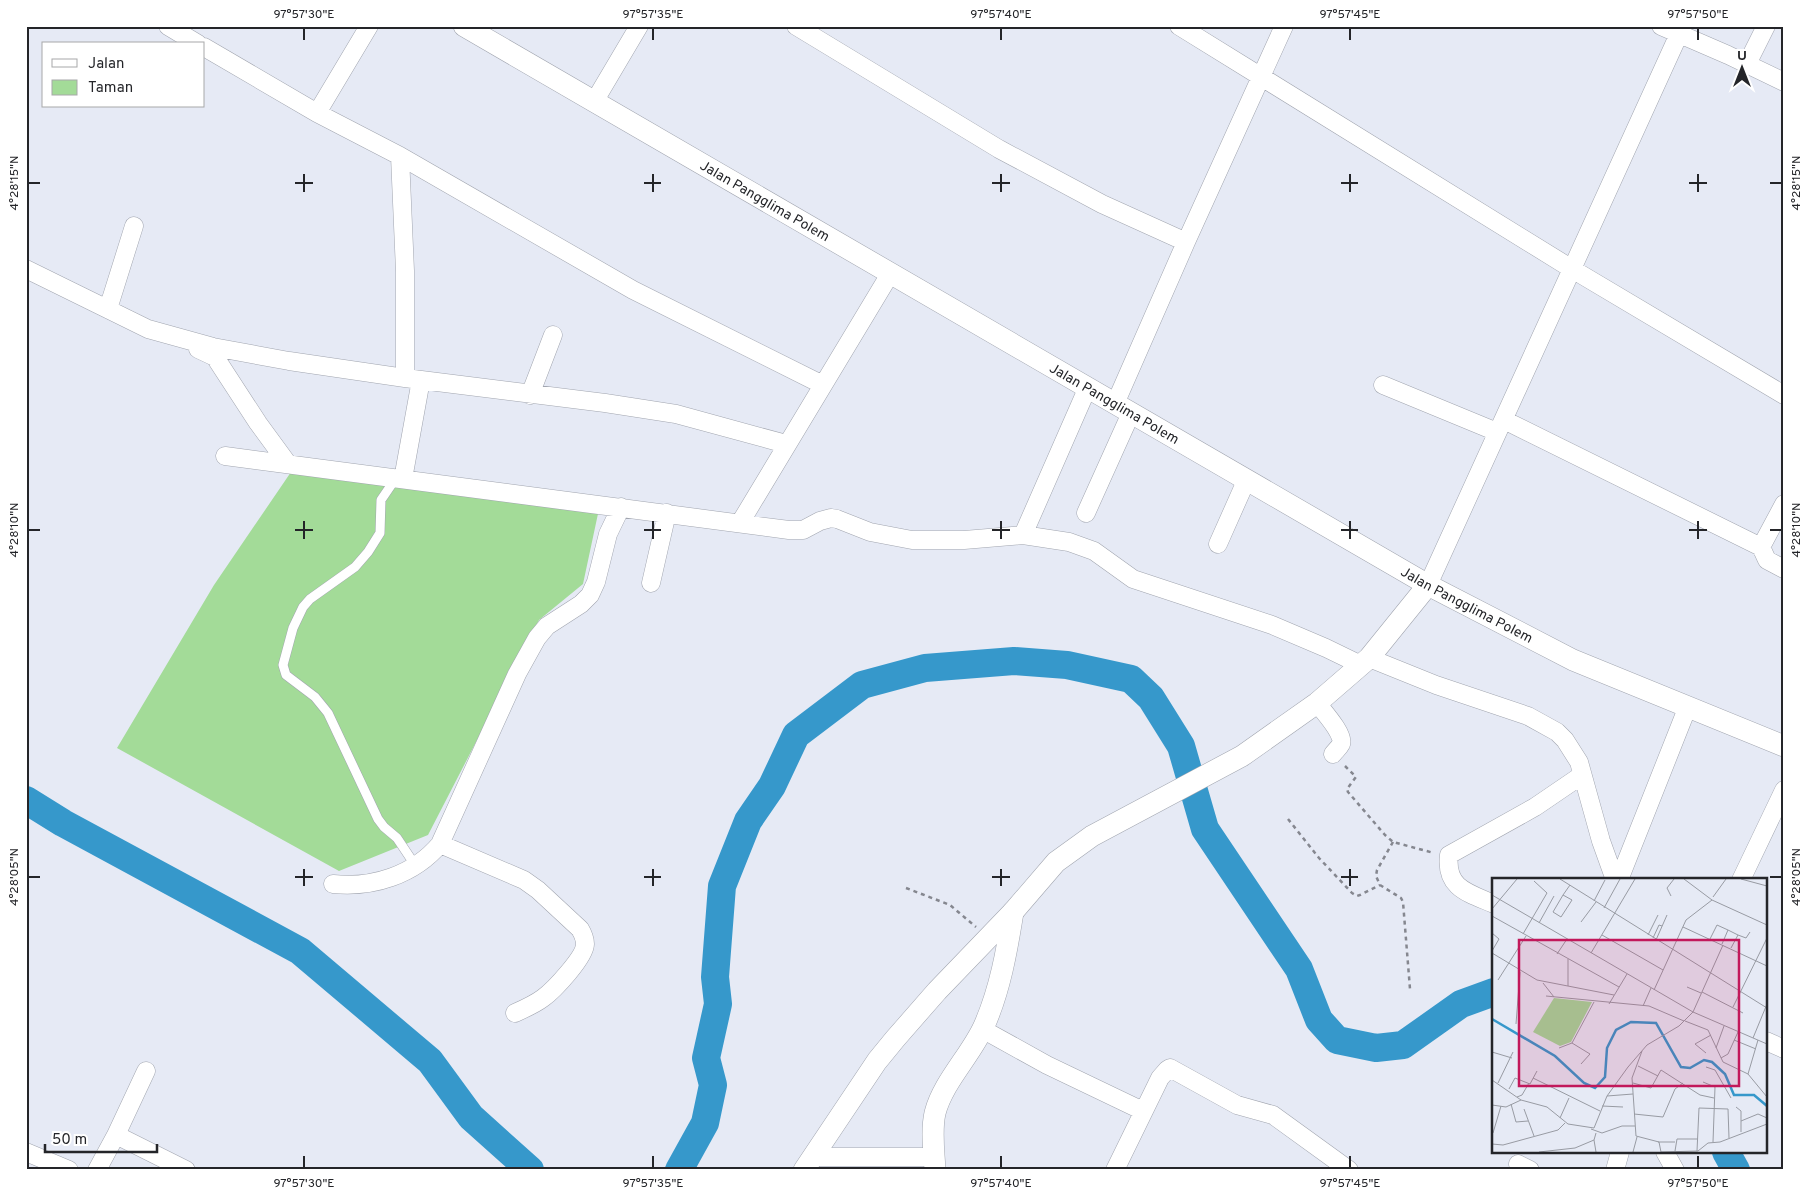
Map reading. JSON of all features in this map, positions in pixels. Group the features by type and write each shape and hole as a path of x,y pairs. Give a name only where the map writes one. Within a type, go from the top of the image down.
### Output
{"street":[{"path":"168,26 195,42"},
{"path":"317,112 369,26"},
{"name":"Jalan Pangglima Polem","path":"464,26 1087,389 1428,585 1573,660 1784,746"},
{"path":"594,102 639,26"},
{"path":"796,26 999,149 1102,204 1186,242"},
{"path":"1179,26 1572,268 1784,394"},
{"path":"1086,513 1123,408 1186,242 1284,26"},
{"path":"1747,64 1766,26"},
{"path":"808,1164 883,1053 937,991 1014,912 1056,862 1092,836 1242,756 1317,703 1365,662 1428,585 1572,268 1671,29 1784,82"},
{"path":"205,48 317,112 400,156 633,290 823,385"},
{"path":"400,156 405,271 413,379 400,478"},
{"path":"108,309 134,226"},
{"path":"26,269 148,328 213,347 289,361 413,379 606,403 676,414 786,444"},
{"path":"740,523 890,274"},
{"path":"148,328 155,340 195,348 207,352 214,357 288,464"},
{"path":"530,395 553,335"},
{"path":"1383,385 1500,426 1761,547 1768,560 1784,569"},
{"path":"1023,535 1087,389"},
{"path":"224,456 798,531 809,529 824,519 837,519 870,532 912,540 964,540 1023,535 1083,546 1094,551 1133,579 1272,625 1326,648 1528,716 1546,725 1566,740 1578,762 1601,841 1614,878"},
{"path":"1218,544 1246,481"},
{"path":"1761,547 1784,504"},
{"path":"333,884 350,886 371,883 409,870 440,844 517,674 537,638 547,626 581,604 590,595 596,582 608,534 620,507"},
{"path":"651,583 667,513"},
{"path":"1317,703 1341,738 1341,744 1333,754"},
{"path":"1620,878 1688,706"},
{"path":"1492,903 1467,892 1453,882 1448,872 1448,855 1535,807 1582,775"},
{"path":"1742,878 1776,825 1784,790"},
{"path":"440,844 524,880 538,890 580,929 585,937 585,948 581,956 555,988 543,999 515,1013"},
{"path":"808,1164 935,1163 933,1128 935,1112 941,1098 982,1029 990,1011 1000,977 1014,912"},
{"path":"982,1029 1047,1065 1143,1111"},
{"path":"1768,1042 1784,1049"},
{"path":"1115,1170 1143,1111 1164,1072 1168,1069 1173,1069 1227,1100 1273,1115 1348,1170"},
{"path":"97,1170 116,1135 146,1071"},
{"path":"116,1135 186,1170"},
{"path":"26,1152 69,1170"},
{"path":"1615,1170 1619,1154"},
{"path":"1666,1154 1675,1170"}],"lane":[{"path":"400,478 381,500 380,533 368,552 354,567 310,599 303,607 293,628 283,665 286,675 315,697 328,713 378,819 397,838 415,865"}],"path":[{"path":"1333,754 1356,777 1347,789 1348,792 1385,835 1393,842 1448,855"},
{"path":"1288,819 1319,858 1352,893 1360,895 1380,885"},
{"path":"1393,842 1377,870 1376,876 1380,885 1401,898 1403,902 1410,989"},
{"path":"906,888 950,905 988,938"}],"green space":[{"path":"291,472 599,509 583,584 539,620 428,835 339,871 117,748 214,585"}],"waterway":[{"path":"679,1170 705,1123 713,1085 706,1058 718,1004 715,977 722,886 748,821 772,786 796,735 862,685 925,668 1014,661 1067,665 1131,679 1151,698 1181,746 1205,829 1299,969 1319,1020 1337,1040 1376,1048 1403,1045 1461,1004 1492,993"},
{"path":"26,800 63,823 300,951 430,1061 471,1117 530,1170"},
{"path":"1727,1154 1736,1170"}]}
